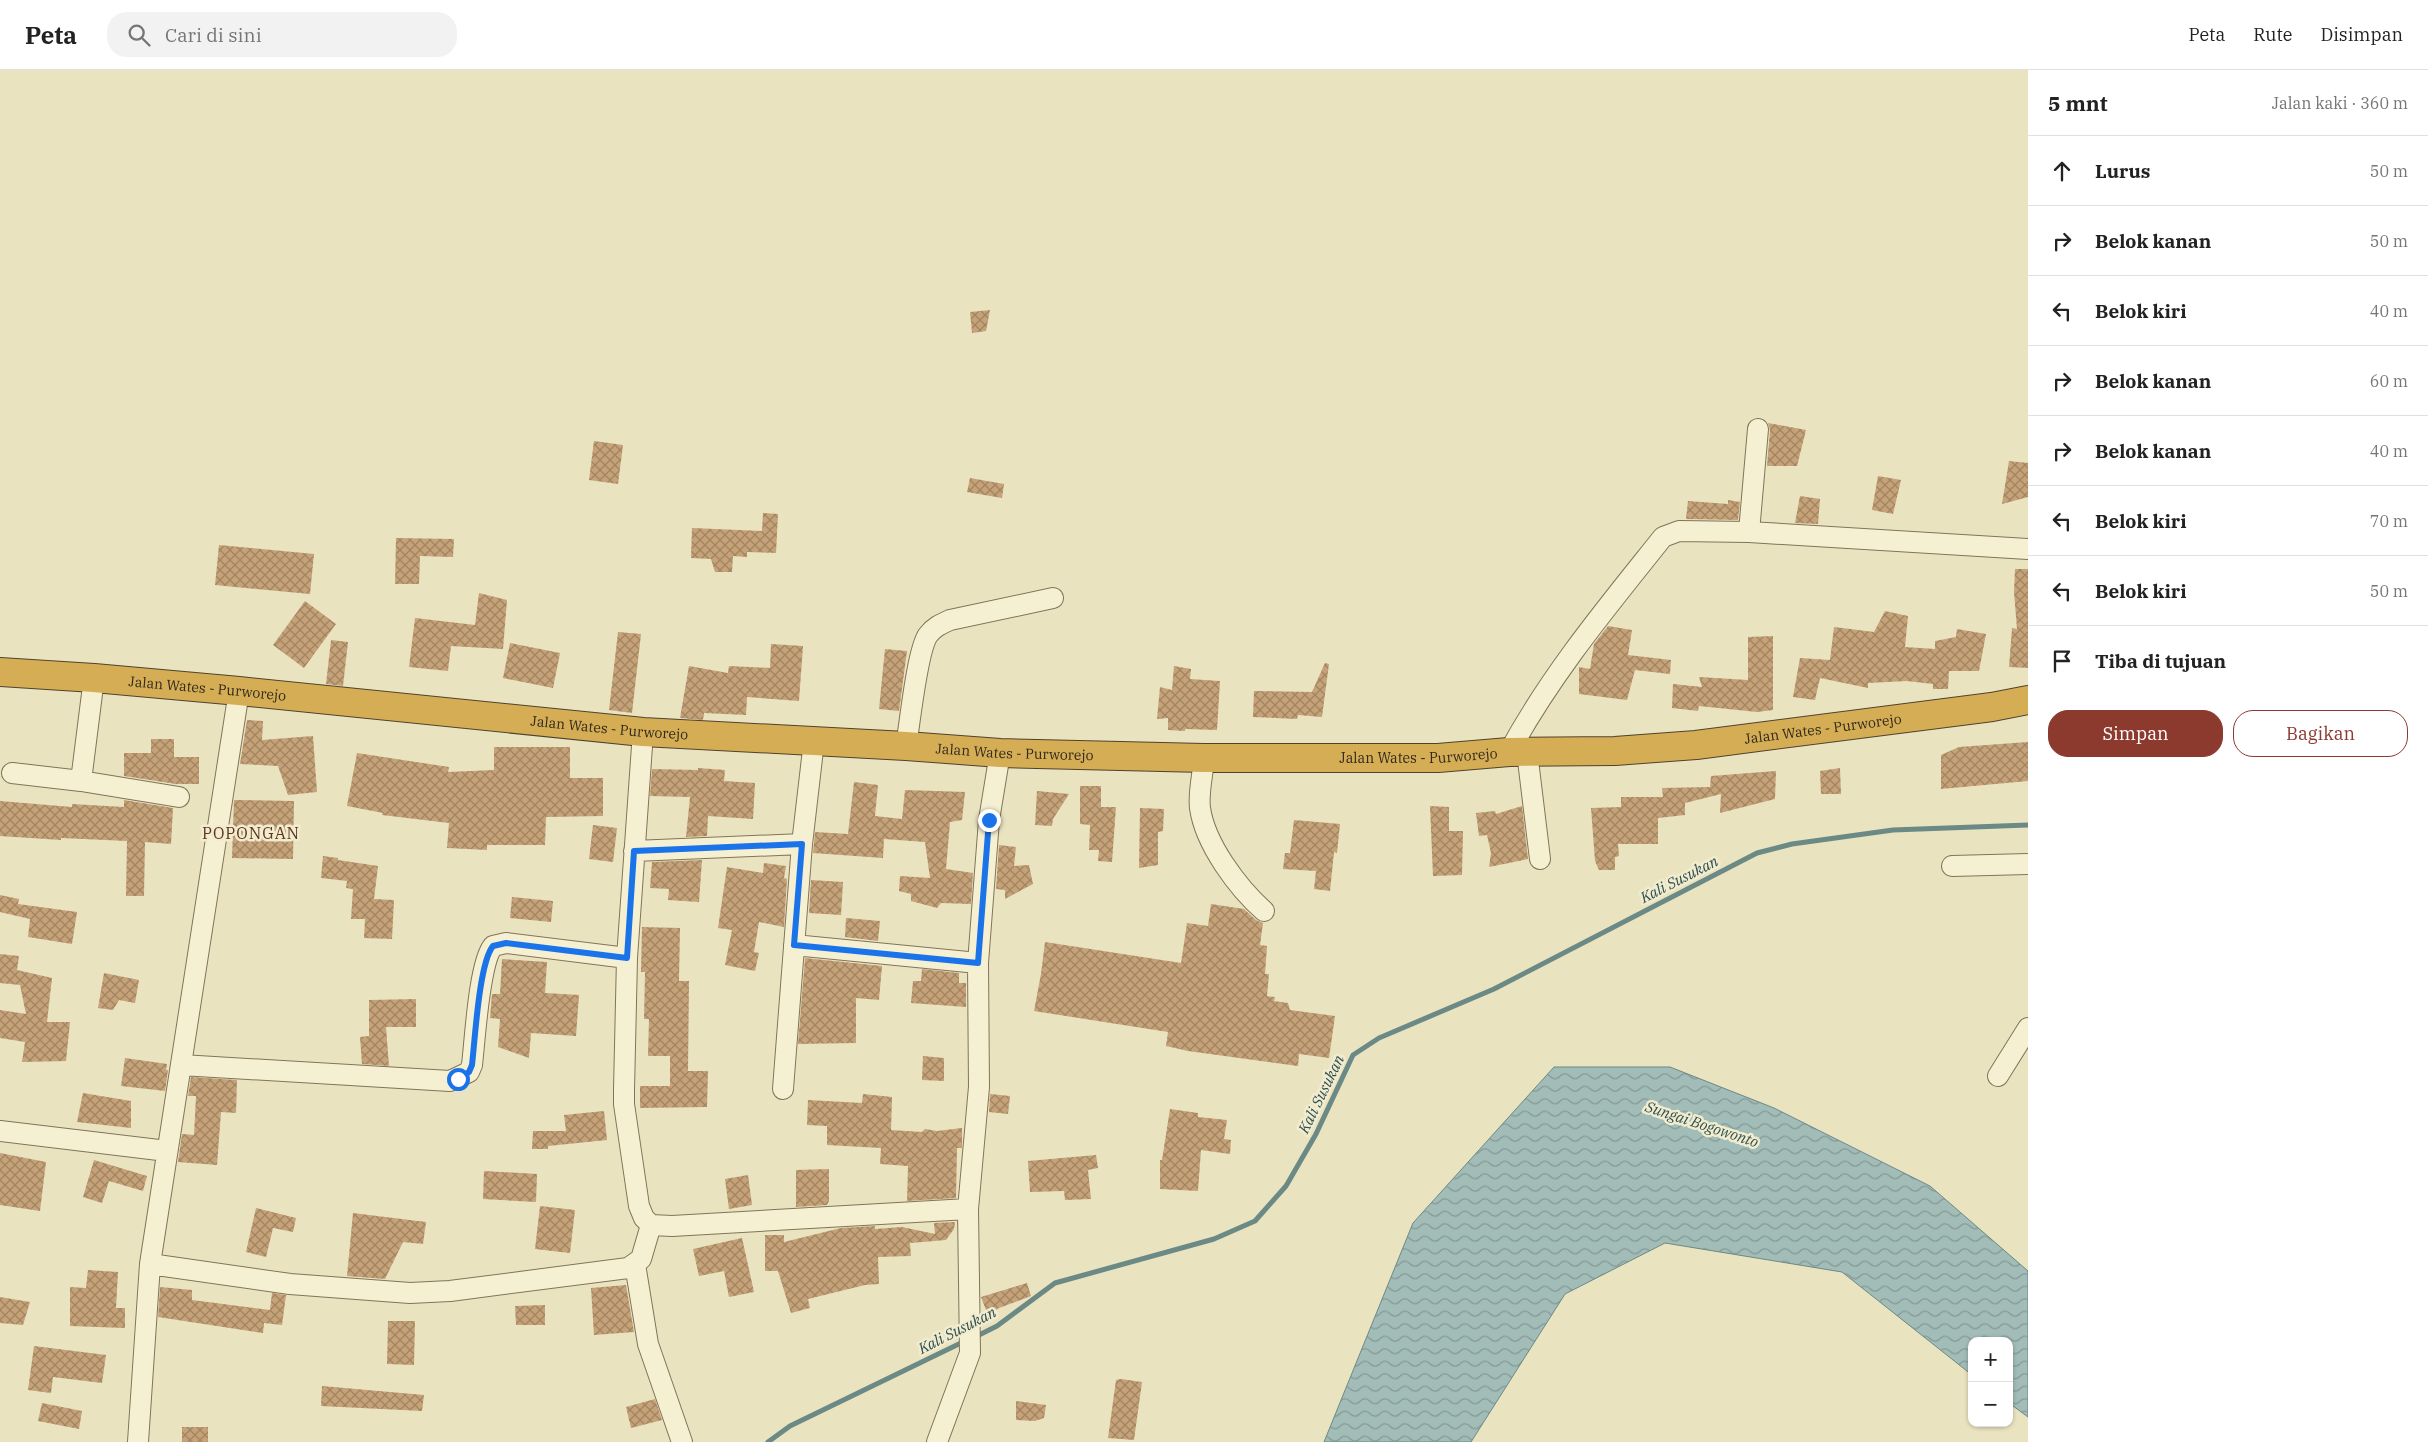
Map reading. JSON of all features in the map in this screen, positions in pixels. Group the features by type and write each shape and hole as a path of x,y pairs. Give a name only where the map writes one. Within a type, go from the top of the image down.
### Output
{"highway":[{"name":"Jalan Wates - Purworejo","path":"0,672 239,691 643,732 1000,753 1204,758 1438,758 1518,752 1615,750 1696,745 1992,707 2028,700"}],"street":[{"path":"1749,532 1758,429"},
{"path":"1540,859 1518,752 1531,710 1576,647 1664,537 1679,531 1749,532 2028,549"},
{"path":"906,746 922,651 927,636 937,626 950,620 1053,598"},
{"path":"81,781 94,678"},
{"path":"138,1442 150,1264 239,691"},
{"path":"643,732 627,958 624,1104 640,1206 644,1218 651,1225 672,1226 968,1209"},
{"path":"783,1089 802,844 814,741"},
{"path":"937,1442 970,1353 968,1209 979,1087 978,963 989,820 1000,753"},
{"path":"1204,758 1200,807 1211,843 1252,900 1264,911"},
{"path":"12,773 81,781 179,797"},
{"path":"634,851 802,844"},
{"path":"1952,866 2028,864"},
{"path":"180,1066 450,1081 469,1072 472,1065 481,991 488,958 493,946 506,943 627,958"},
{"path":"794,945 978,963"},
{"path":"1998,1076 2028,1028"},
{"path":"0,1131 167,1151"},
{"path":"150,1264 290,1284 410,1293 460,1290 628,1268 641,1259 651,1225"},
{"path":"636,1264 648,1344 682,1442"}],"water":[{"name":"Sungai Bogowonto","path":"1554,1067 1670,1067 1774,1108 1930,1186 2028,1271 2028,1417 2013,1406 2013,1337 1968,1337 1968,1372 1842,1272 1665,1243 1565,1294 1471,1442 1324,1442 1413,1223"}],"building":[{"path":"990,310 986,331 972,333 970,312"},
{"path":"1768,423 1806,430 1797,466 1767,466 1770,430"},
{"path":"594,441 623,445 618,484 589,480"},
{"path":"2009,461 2028,463 2028,497 2002,504"},
{"path":"1878,476 1901,480 1893,514 1872,510"},
{"path":"970,478 1004,484 1002,498 967,492"},
{"path":"1800,496 1820,499 1818,524 1795,523"},
{"path":"1728,500 1740,502 1738,520 1686,519 1688,501 1728,504"},
{"path":"763,513 778,514 776,553 747,552 747,557 733,556 732,572 715,572 711,559 691,558 692,528 762,531"},
{"path":"396,538 454,539 453,557 420,556 419,584 395,584"},
{"path":"219,545 314,554 310,594 215,585"},
{"path":"2015,569 2028,569 2028,668 2009,667 2012,628 2017,629 2014,592"},
{"path":"479,593 507,600 503,649 451,646 448,671 409,667 415,618 475,625"},
{"path":"305,601 336,624 304,668 273,645"},
{"path":"1885,611 1908,616 1905,647 1935,649 1935,641 1956,637 1957,629 1986,634 1979,671 1949,671 1948,689 1933,689 1933,684 1907,681 1868,683 1868,688 1820,678 1815,700 1793,697 1800,658 1830,660 1834,627 1874,632"},
{"path":"1608,626 1632,630 1628,655 1671,660 1670,674 1635,670 1627,700 1579,694 1579,667 1590,669 1594,644"},
{"path":"618,632 641,634 632,713 609,710"},
{"path":"1773,636 1773,710 1757,712 1699,706 1698,711 1672,708 1673,684 1702,687 1699,677 1748,680 1748,637"},
{"path":"331,640 348,642 343,686 326,684"},
{"path":"510,643 560,653 553,688 503,678"},
{"path":"771,644 803,646 799,701 747,697 746,715 704,713 703,720 680,718 689,666 728,673 729,666 770,668"},
{"path":"885,649 907,651 899,711 879,709"},
{"path":"1325,663 1329,664 1322,717 1298,715 1297,719 1253,717 1254,691 1312,692"},
{"path":"1174,666 1191,669 1190,679 1220,681 1217,730 1168,730 1168,718 1157,719 1160,687 1172,690"},
{"path":"247,720 263,721 262,740 313,736 317,792 288,795 278,766 240,764"},
{"path":"151,739 174,739 174,757 199,757 199,784 176,784 124,776 124,753 151,753"},
{"path":"2028,742 2028,781 1941,789 1941,755 1959,747"},
{"path":"494,747 570,747 570,778 603,778 603,816 546,817 545,845 487,845 487,850 447,848 449,823 382,815 383,813 347,806 357,753 449,767 448,772 494,770"},
{"path":"698,768 725,770 724,781 755,783 753,819 708,816 707,836 686,837 690,797 650,796 652,769 698,770"},
{"path":"1840,768 1841,794 1821,794 1820,771"},
{"path":"1776,771 1775,799 1720,813 1721,794 1685,803 1685,815 1658,818 1658,844 1618,844 1619,856 1615,857 1615,870 1599,870 1595,861 1591,808 1621,807 1621,797 1663,797 1662,788 1710,787 1711,776"},
{"path":"854,782 878,785 875,816 902,819 905,790 965,792 962,820 950,822 946,869 973,873 971,904 941,903 937,908 911,901 911,894 899,891 900,876 930,878 925,842 884,839 883,858 813,853 815,832 848,834"},
{"path":"1080,786 1101,786 1101,807 1116,807 1112,862 1098,861 1099,850 1089,850 1090,825 1080,824"},
{"path":"1037,791 1069,794 1053,819 1052,826 1035,825"},
{"path":"124,800 173,808 171,844 145,842 144,896 126,896 127,841 61,838 61,840 0,836 0,801 72,807 72,804 124,807"},
{"path":"234,800 294,801 293,859 232,858"},
{"path":"1430,806 1449,807 1449,831 1463,831 1462,875 1433,876"},
{"path":"1522,806 1528,859 1489,867 1491,853 1487,835 1479,836 1476,813 1495,811 1496,814"},
{"path":"1140,808 1164,809 1163,831 1158,832 1158,865 1139,868"},
{"path":"1294,820 1340,824 1337,853 1334,852 1330,891 1314,889 1316,871 1283,869 1285,853 1290,853"},
{"path":"593,825 617,828 613,862 589,859"},
{"path":"999,845 1016,847 1014,866 1029,865 1033,884 1005,899 1005,890 996,889"},
{"path":"323,856 378,866 374,899 394,900 392,939 364,938 365,919 351,919 353,889 346,888 347,881 321,878"},
{"path":"702,860 699,902 668,900 669,889 650,888 652,862"},
{"path":"764,863 786,866 784,878 787,879 784,927 759,922 754,952 759,953 755,971 725,965 732,930 718,928 727,867 763,873"},
{"path":"811,880 843,882 841,915 809,913"},
{"path":"0,895 19,899 18,904 77,912 72,944 28,937 30,919 0,912"},
{"path":"512,897 553,901 551,922 510,918"},
{"path":"1211,904 1244,909 1256,920 1263,923 1260,945 1267,946 1265,974 1269,974 1267,996 1275,997 1274,1001 1288,1003 1290,1010 1335,1016 1329,1058 1299,1054 1298,1066 1188,1051 1166,1046 1168,1032 1034,1011 1045,942 1181,963 1187,923 1208,926"},
{"path":"846,918 880,921 878,941 845,937"},
{"path":"642,927 680,928 679,981 689,981 688,1071 708,1071 707,1107 640,1108 640,1086 670,1086 670,1056 648,1056 649,1019 644,1019 645,972 641,972"},
{"path":"0,954 19,956 17,970 52,978 47,1022 70,1022 66,1061 22,1062 25,1042 0,1038 0,1010 26,1014 20,985 0,983"},
{"path":"805,958 882,966 879,1000 856,998 856,1043 798,1044"},
{"path":"502,959 547,962 545,993 579,995 576,1036 531,1033 529,1058 498,1047 500,1019 490,1018 492,994 500,994"},
{"path":"922,969 959,973 959,983 966,983 966,1007 911,1003 913,981 921,981"},
{"path":"104,973 139,980 135,1003 119,1000 113,1010 98,1008"},
{"path":"416,999 416,1027 386,1027 389,1066 362,1064 360,1037 369,1036 369,1000"},
{"path":"923,1056 944,1058 944,1081 922,1080"},
{"path":"125,1058 167,1064 165,1091 121,1086"},
{"path":"191,1077 237,1080 236,1113 221,1112 217,1165 178,1162 182,1134 194,1135 196,1096 188,1096"},
{"path":"83,1093 131,1101 131,1128 77,1122"},
{"path":"863,1094 892,1097 891,1130 922,1132 925,1129 937,1131 962,1128 962,1148 957,1148 956,1198 907,1201 908,1166 880,1164 881,1148 827,1145 827,1126 807,1125 808,1100 862,1103"},
{"path":"990,1094 1010,1096 1008,1114 989,1112"},
{"path":"1170,1109 1198,1113 1198,1117 1227,1120 1224,1139 1231,1140 1230,1154 1201,1150 1198,1191 1160,1189 1160,1160 1162,1160"},
{"path":"604,1111 607,1140 548,1146 548,1149 532,1149 533,1131 566,1131 564,1115"},
{"path":"0,1153 46,1162 40,1211 0,1205"},
{"path":"1096,1155 1098,1168 1088,1170 1091,1199 1065,1200 1064,1191 1030,1192 1028,1161"},
{"path":"94,1160 147,1176 143,1191 109,1181 102,1203 83,1197"},
{"path":"829,1169 829,1201 827,1205 796,1207 796,1170"},
{"path":"484,1171 537,1174 536,1202 483,1199"},
{"path":"748,1175 752,1205 729,1209 725,1179"},
{"path":"540,1206 575,1210 570,1253 535,1249"},
{"path":"256,1208 296,1218 293,1232 273,1228 266,1257 246,1252"},
{"path":"353,1213 426,1222 423,1244 403,1242 385,1279 347,1276"},
{"path":"955,1222 954,1229 946,1240 910,1243 911,1256 878,1257 879,1284 865,1285 808,1299 810,1308 791,1313 778,1271 765,1271 765,1235 784,1235 784,1242 841,1228 875,1226 875,1229 902,1227 935,1234 934,1223"},
{"path":"742,1238 754,1292 729,1297 724,1271 699,1276 693,1249"},
{"path":"88,1270 118,1272 116,1308 125,1308 125,1328 70,1326 70,1287 86,1288"},
{"path":"1027,1283 1031,1296 999,1308 988,1315 981,1297"},
{"path":"626,1285 634,1332 594,1335 591,1288"},
{"path":"160,1287 192,1290 192,1300 270,1310 272,1293 286,1295 282,1325 264,1323 263,1333 158,1317"},
{"path":"0,1297 30,1302 23,1325 0,1323"},
{"path":"545,1305 545,1325 516,1325 515,1306"},
{"path":"388,1321 415,1321 414,1365 387,1364"},
{"path":"34,1346 106,1355 102,1383 53,1377 51,1393 28,1390"},
{"path":"1116,1380 1142,1382 1134,1440 1108,1438"},
{"path":"322,1386 424,1395 422,1411 321,1406"},
{"path":"655,1399 662,1420 631,1428 626,1407"},
{"path":"1016,1401 1046,1405 1044,1418 1035,1421 1016,1420"},
{"path":"42,1403 82,1411 79,1429 38,1421"},
{"path":"182,1427 208,1427 208,1442 182,1442"}],"waterway":[{"name":"Kali Susukan","path":"975,1337 997,1326 1055,1283 1214,1239 1255,1221 1286,1186 1316,1134 1353,1055 1379,1038 1494,989 1757,853 1792,844 1893,830 2028,825"},
{"name":"Kali Susukan","path":"768,1442 790,1426 965,1341"}],"district":[{"name":"POPONGAN","path":"251,833"}],"route":[{"path":"458,1079 469,1072 472,1065 481,991 488,958 493,946 506,943 627,958 634,851 802,844 794,945 978,963 989,820"}]}
